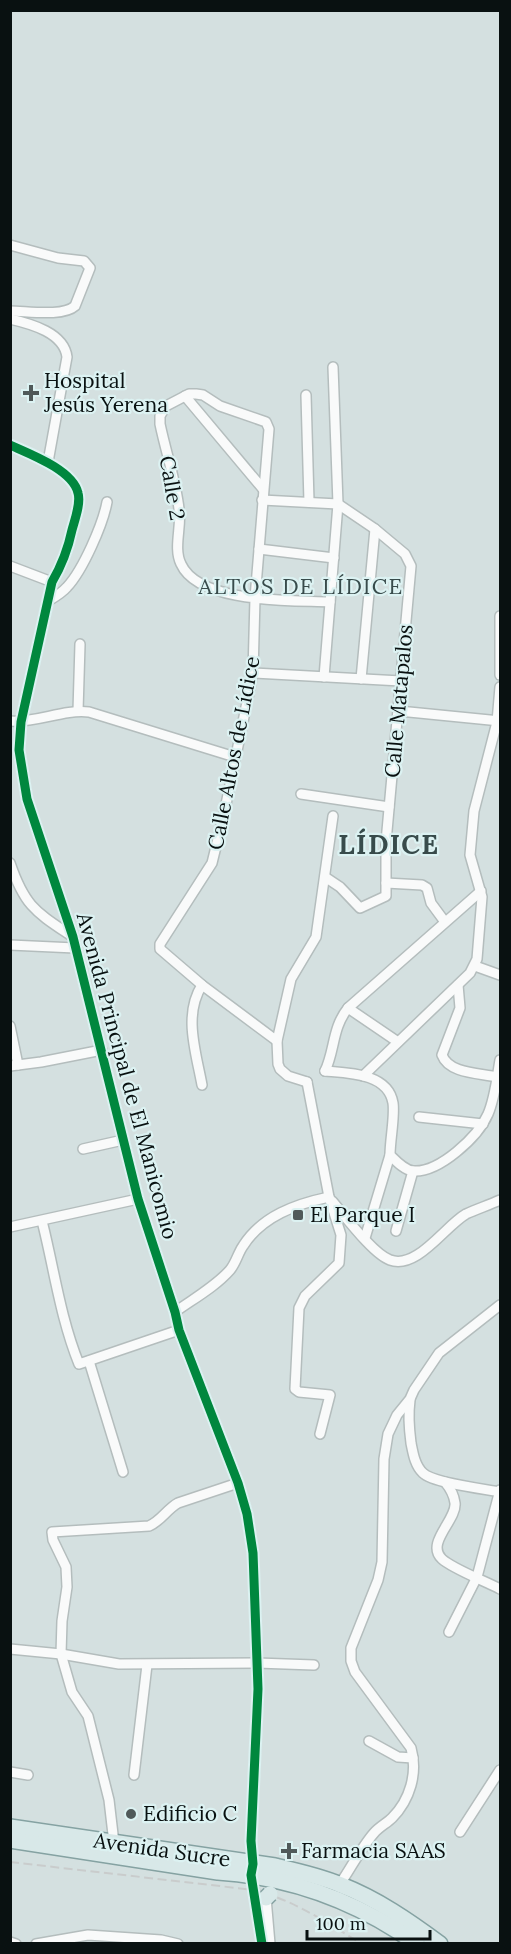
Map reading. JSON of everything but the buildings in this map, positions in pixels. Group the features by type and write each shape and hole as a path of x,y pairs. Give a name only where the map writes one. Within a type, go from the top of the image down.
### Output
{"main road":[{"name":"Avenida Sucre","path":"10,1827 114,1843 260,1888 299,1872 340,1884 380,1904 440,1944"},
{"name":"Avenida Sucre","path":"10,1840 218,1872 260,1888"},
{"path":"260,1888 294,1884 317,1891 399,1931 417,1944"}],"street":[{"path":"10,244 58,258 84,261 90,268 75,306 70,310 10,311"},
{"path":"10,319 31,324 59,340 66,348 67,357 48,462"},
{"path":"324,677 338,504 333,367"},
{"name":"Calle Altos de Lídice","path":"185,396 203,395 220,406 266,422 269,429 255,598 253,673 236,757 212,863 160,945 160,951 277,1041"},
{"path":"306,395 309,502"},
{"path":"185,396 263,489"},
{"name":"Calle 2","path":"185,396 166,406 160,416 179,510 180,563 205,587 225,594 330,602"},
{"name":"Avenida Principal de El Manicomio","path":"10,446 48,462 71,481 79,493 77,513 63,564 52,582 21,722 19,750 27,799 73,938 138,1199 179,1330 238,1482 247,1514 253,1553 258,1689 251,1841 260,1888"},
{"path":"262,500 338,504"},
{"path":"48,601 66,589 74,579 102,520 107,502"},
{"name":"Calle Matapalos","path":"338,504 375,529 405,554 411,566 386,842 386,883"},
{"path":"361,679 375,529"},
{"path":"259,549 334,558"},
{"path":"10,566 52,582"},
{"path":"501,616 501,675"},
{"path":"78,711 80,644"},
{"path":"253,673 401,681"},
{"path":"363,1076 475,966 482,897 470,855 474,811 499,721 501,687"},
{"path":"10,721 21,722 78,711 89,712 236,757"},
{"path":"399,711 499,721"},
{"path":"301,794 389,807"},
{"path":"333,816 316,937 291,979 277,1041 278,1064 288,1076 307,1082 325,1071 330,1060 333,1038 348,1008 481,891"},
{"path":"10,863 26,901 73,938"},
{"path":"325,877 340,886 361,908 386,897 386,883 422,885 427,888 431,903 445,922"},
{"path":"10,945 75,948"},
{"path":"475,966 501,975"},
{"path":"202,985 195,996 192,1008 192,1031 202,1084"},
{"path":"458,985 460,1008 442,1055 444,1062 451,1067 497,1077"},
{"path":"348,1008 398,1042"},
{"path":"10,1026 14,1066 102,1050"},
{"path":"390,1155 404,1168 413,1171 434,1167 451,1157 483,1124 489,1113 501,1060"},
{"path":"325,1071 354,1073 379,1081 392,1100 390,1155 365,1238"},
{"path":"307,1082 329,1197 341,1234 339,1263 305,1296 299,1308 295,1388 299,1392 330,1395 320,1434"},
{"path":"419,1117 483,1124"},
{"path":"83,1149 123,1140"},
{"path":"396,1232 413,1171"},
{"path":"329,1197 365,1238 381,1254 392,1261 408,1261 440,1238 454,1223 466,1215 501,1200"},
{"path":"175,1312 230,1270 243,1246 266,1222 295,1206 329,1197"},
{"path":"10,1227 138,1199"},
{"path":"42,1221 62,1314 85,1362 123,1472"},
{"path":"340,1884 374,1833 392,1818 404,1800 414,1775 411,1748 356,1672 351,1661 351,1648 378,1580 382,1562 384,1459 388,1434 397,1415 410,1400 414,1390 439,1353 501,1305"},
{"path":"85,1362 179,1330"},
{"path":"410,1400 409,1428 413,1451 418,1466 428,1477 500,1492 477,1577 449,1632"},
{"path":"114,1843 109,1800 88,1716 72,1692 61,1654 62,1621 67,1587 66,1567 52,1533 54,1530 149,1527 178,1503 238,1482"},
{"path":"445,1482 452,1491 455,1510 439,1538 437,1552 444,1560 501,1589"},
{"path":"10,1649 61,1654 119,1664 314,1665"},
{"path":"134,1775 147,1665"},
{"path":"369,1741 398,1757 413,1758"},
{"path":"460,1832 501,1770"},
{"path":"10,1772 28,1775"},
{"path":"260,1888 262,1944"},
{"path":"260,1888 270,1944"},
{"path":"36,1944 76,1935 161,1940 178,1944"},
{"path":"97,1944 124,1937"},
{"path":"10,1942 16,1944"}],"railway":[{"path":"10,1862 254,1890 297,1906 362,1944"}],"cycle path":[{"path":"10,445 60,470 74,485 79,497 67,550 52,582 21,722 19,750 27,799 73,937 138,1199 179,1330 238,1483 247,1514 253,1553 258,1689 251,1875 262,1944"}],"place":[{"name":"Hospital Jesús Yerena","path":"31,393"},
{"name":"El Parque I","path":"298,1215"},
{"name":"Edificio C","path":"131,1814"},
{"name":"Farmacia SAAS","path":"289,1851"}],"district":[{"name":"ALTOS DE LÍDICE","path":"301,586"},
{"name":"LÍDICE","path":"389,845"}]}
